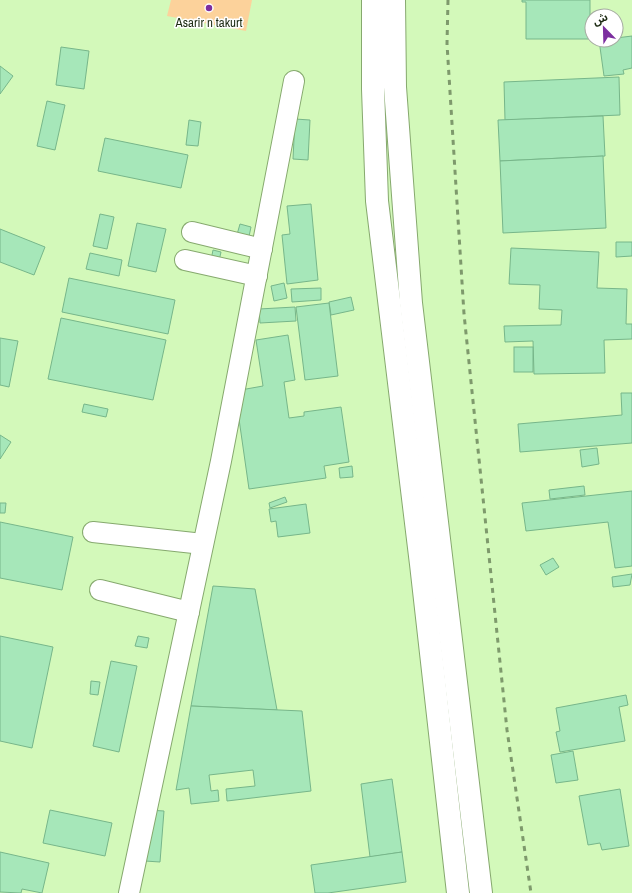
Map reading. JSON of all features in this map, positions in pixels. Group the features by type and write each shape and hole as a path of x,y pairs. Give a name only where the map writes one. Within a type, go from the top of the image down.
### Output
{"highway":[{"path":"373,0 373,89 377,202 421,564 458,893"},
{"path":"394,0 395,95 411,303 481,893"}],"lane":[{"path":"129,893 204,544 294,81"},
{"path":"192,232 262,249"},
{"path":"185,260 256,276"},
{"path":"93,532 204,544"},
{"path":"100,590 189,612"}],"shaded area":[{"name":"Asarir n takurt","path":"171,0 252,0 246,31 167,16"}],"building":[{"path":"522,0 590,0 590,8 584,8 584,39 526,39 526,2 522,2"},
{"path":"632,36 632,68 623,70 624,74 604,76 600,48 624,48 624,37"},
{"path":"61,47 89,51 84,89 56,85"},
{"path":"0,66 13,76 0,94"},
{"path":"619,77 620,115 505,120 504,82"},
{"path":"47,101 65,105 55,150 37,146"},
{"path":"603,116 605,156 500,161 498,120"},
{"path":"295,119 310,120 308,160 293,159"},
{"path":"189,120 201,122 198,146 186,145"},
{"path":"105,138 188,155 181,188 98,171"},
{"path":"603,156 606,228 503,233 500,161"},
{"path":"311,204 318,280 287,284 282,235 290,234 287,206"},
{"path":"100,214 114,217 107,249 93,246"},
{"path":"137,223 166,229 156,272 128,266"},
{"path":"240,224 251,227 248,241 236,238"},
{"path":"0,229 45,247 34,275 0,262"},
{"path":"616,242 632,242 632,256 616,257"},
{"path":"511,248 599,252 597,288 627,289 626,324 632,324 632,339 604,340 605,373 534,374 533,341 505,342 504,326 561,325 562,310 539,309 540,285 509,284"},
{"path":"213,250 221,252 219,261 211,260"},
{"path":"90,253 122,260 119,276 86,269"},
{"path":"69,278 175,300 168,334 62,312"},
{"path":"284,283 287,298 274,301 271,286"},
{"path":"321,288 321,300 292,302 291,289"},
{"path":"351,297 354,310 331,315 329,302"},
{"path":"329,303 338,376 305,380 296,307"},
{"path":"295,307 296,321 260,323 259,309"},
{"path":"61,318 166,340 153,400 48,379"},
{"path":"288,335 295,380 284,382 289,418 304,416 304,412 341,407 349,462 324,466 326,478 249,489 235,391 263,386 256,340"},
{"path":"0,338 18,341 9,387 0,385"},
{"path":"514,347 533,347 533,372 514,372"},
{"path":"621,393 632,393 632,443 520,452 518,424 622,415"},
{"path":"84,404 108,409 106,417 82,412"},
{"path":"0,435 11,442 0,459"},
{"path":"597,448 599,464 582,467 580,450"},
{"path":"352,466 353,477 340,478 339,468"},
{"path":"584,486 585,495 550,499 549,490"},
{"path":"632,491 632,566 615,568 608,522 526,531 522,503"},
{"path":"285,497 287,502 270,508 269,503"},
{"path":"0,503 6,503 5,513 0,513"},
{"path":"306,504 310,533 278,537 276,521 271,522 269,509"},
{"path":"0,522 73,537 62,590 0,578"},
{"path":"553,558 559,567 546,575 540,565"},
{"path":"632,574 630,585 613,587 612,577"},
{"path":"213,586 255,589 277,710 191,706"},
{"path":"0,636 53,647 32,748 0,741"},
{"path":"138,636 149,638 147,648 135,646"},
{"path":"111,661 137,666 119,752 93,746"},
{"path":"91,681 100,682 98,695 90,694"},
{"path":"626,695 628,705 619,707 625,741 560,752 556,732 560,731 556,708"},
{"path":"191,706 302,711 311,791 227,801 226,789 255,786 253,770 209,775 211,791 218,790 219,801 191,804 189,788 176,790"},
{"path":"573,751 578,780 556,783 551,755"},
{"path":"392,779 402,852 370,857 361,784"},
{"path":"620,789 629,846 602,850 600,843 588,845 579,796"},
{"path":"50,810 112,823 105,856 43,843"},
{"path":"149,810 164,811 160,862 145,861"},
{"path":"0,852 49,863 42,893 22,889 21,893 0,892"},
{"path":"402,852 406,882 328,893 315,893 311,865"}],"railway":[{"path":"448,0 447,44 464,314 507,730 531,893"}],"place":[{"name":"Asarir n takurt","path":"209,8"}]}
